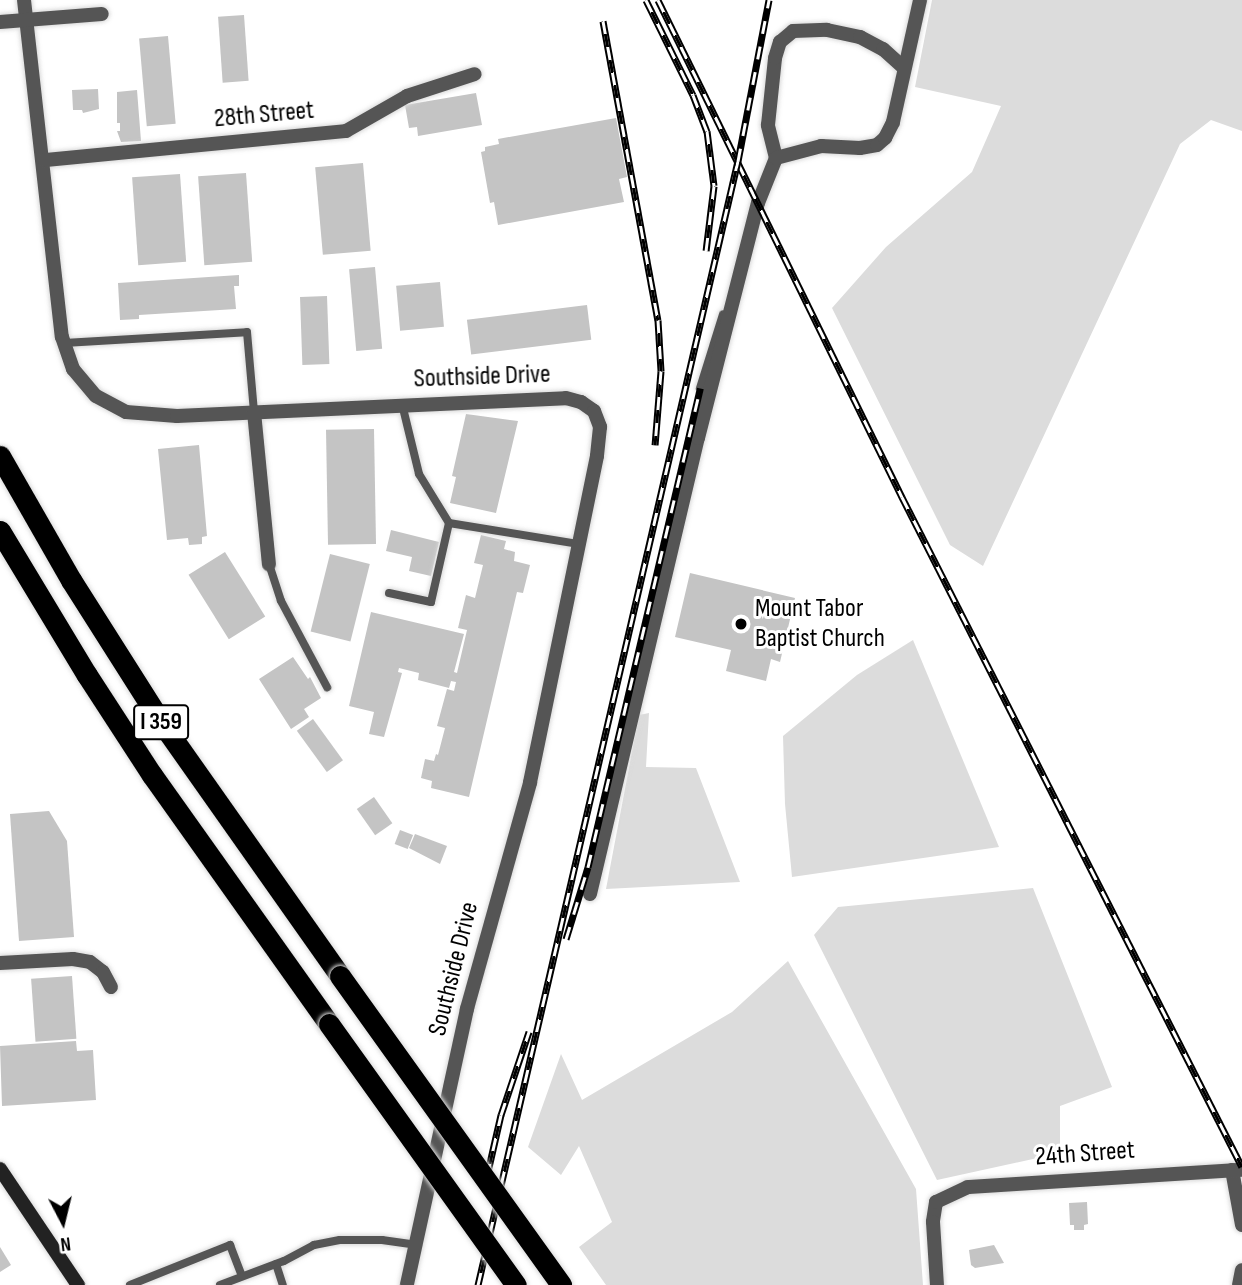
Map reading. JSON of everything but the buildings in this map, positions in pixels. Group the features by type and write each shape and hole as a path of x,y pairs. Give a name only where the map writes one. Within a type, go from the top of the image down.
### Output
{"highway":[{"name":"I 359","path":"0,456 71,580 148,701 561,1285"},
{"name":"I 359","path":"0,531 86,675 152,775 516,1285"}],"main road":[{"path":"0,1168 73,1283"}],"street":[{"name":"Southside Drive","path":"24,0 45,160 64,343 73,369 96,396 126,412 177,416 548,397 581,402 594,411 600,427 530,783 467,1009 407,1285"},
{"path":"776,158 804,148 860,148 877,145 886,138 894,122 920,0"},
{"path":"0,22 103,14"},
{"path":"590,894 743,258 758,203 776,158 768,125 780,42 793,31 827,30 860,37 883,50 904,68"},
{"name":"28th Street","path":"45,160 346,131 407,96 475,74"},
{"path":"254,412 269,564"},
{"path":"0,963 73,960 90,962 103,972 111,987"},
{"path":"1237,1170 1242,1225"},
{"name":"24th Street","path":"937,1285 933,1222 936,1202 968,1187 1237,1170"},
{"path":"1239,1285 1242,1270"}],"lane":[{"path":"700,388 743,258"},
{"path":"64,343 247,332 254,412"},
{"path":"389,593 430,602 449,523 419,474 402,404"},
{"path":"449,523 579,544"},
{"path":"269,564 281,601 327,687"},
{"path":"220,1285 276,1264 314,1245 340,1240 382,1240 416,1245"},
{"path":"130,1285 230,1245 242,1276"},
{"path":"276,1264 284,1285"}],"shaded area":[{"path":"932,0 1242,0 1242,131 1211,120 1180,144 983,566 950,545 832,308 886,247 972,172 1001,106 915,87"},
{"path":"913,640 999,847 792,877 785,804 783,736 857,675"},
{"path":"649,713 646,767 696,768 740,882 606,889 639,715"},
{"path":"1033,888 1112,1087 1060,1106 1060,1153 937,1180 814,935 838,907"},
{"path":"788,961 916,1189 923,1285 606,1285 579,1247 612,1222 579,1146 561,1175 528,1147 561,1054 582,1100 732,1012"}],"railway":[{"path":"646,0 693,95 707,131 714,186 706,251"},
{"path":"658,0 902,497 1242,1167"},
{"path":"478,1285 738,161 769,0"},
{"path":"603,21 658,320 661,371 655,445"},
{"path":"566,939 588,867 700,388"},
{"path":"487,1176 501,1115 529,1032"}],"place":[{"name":"Mount Tabor Baptist Church","path":"741,624"}]}
